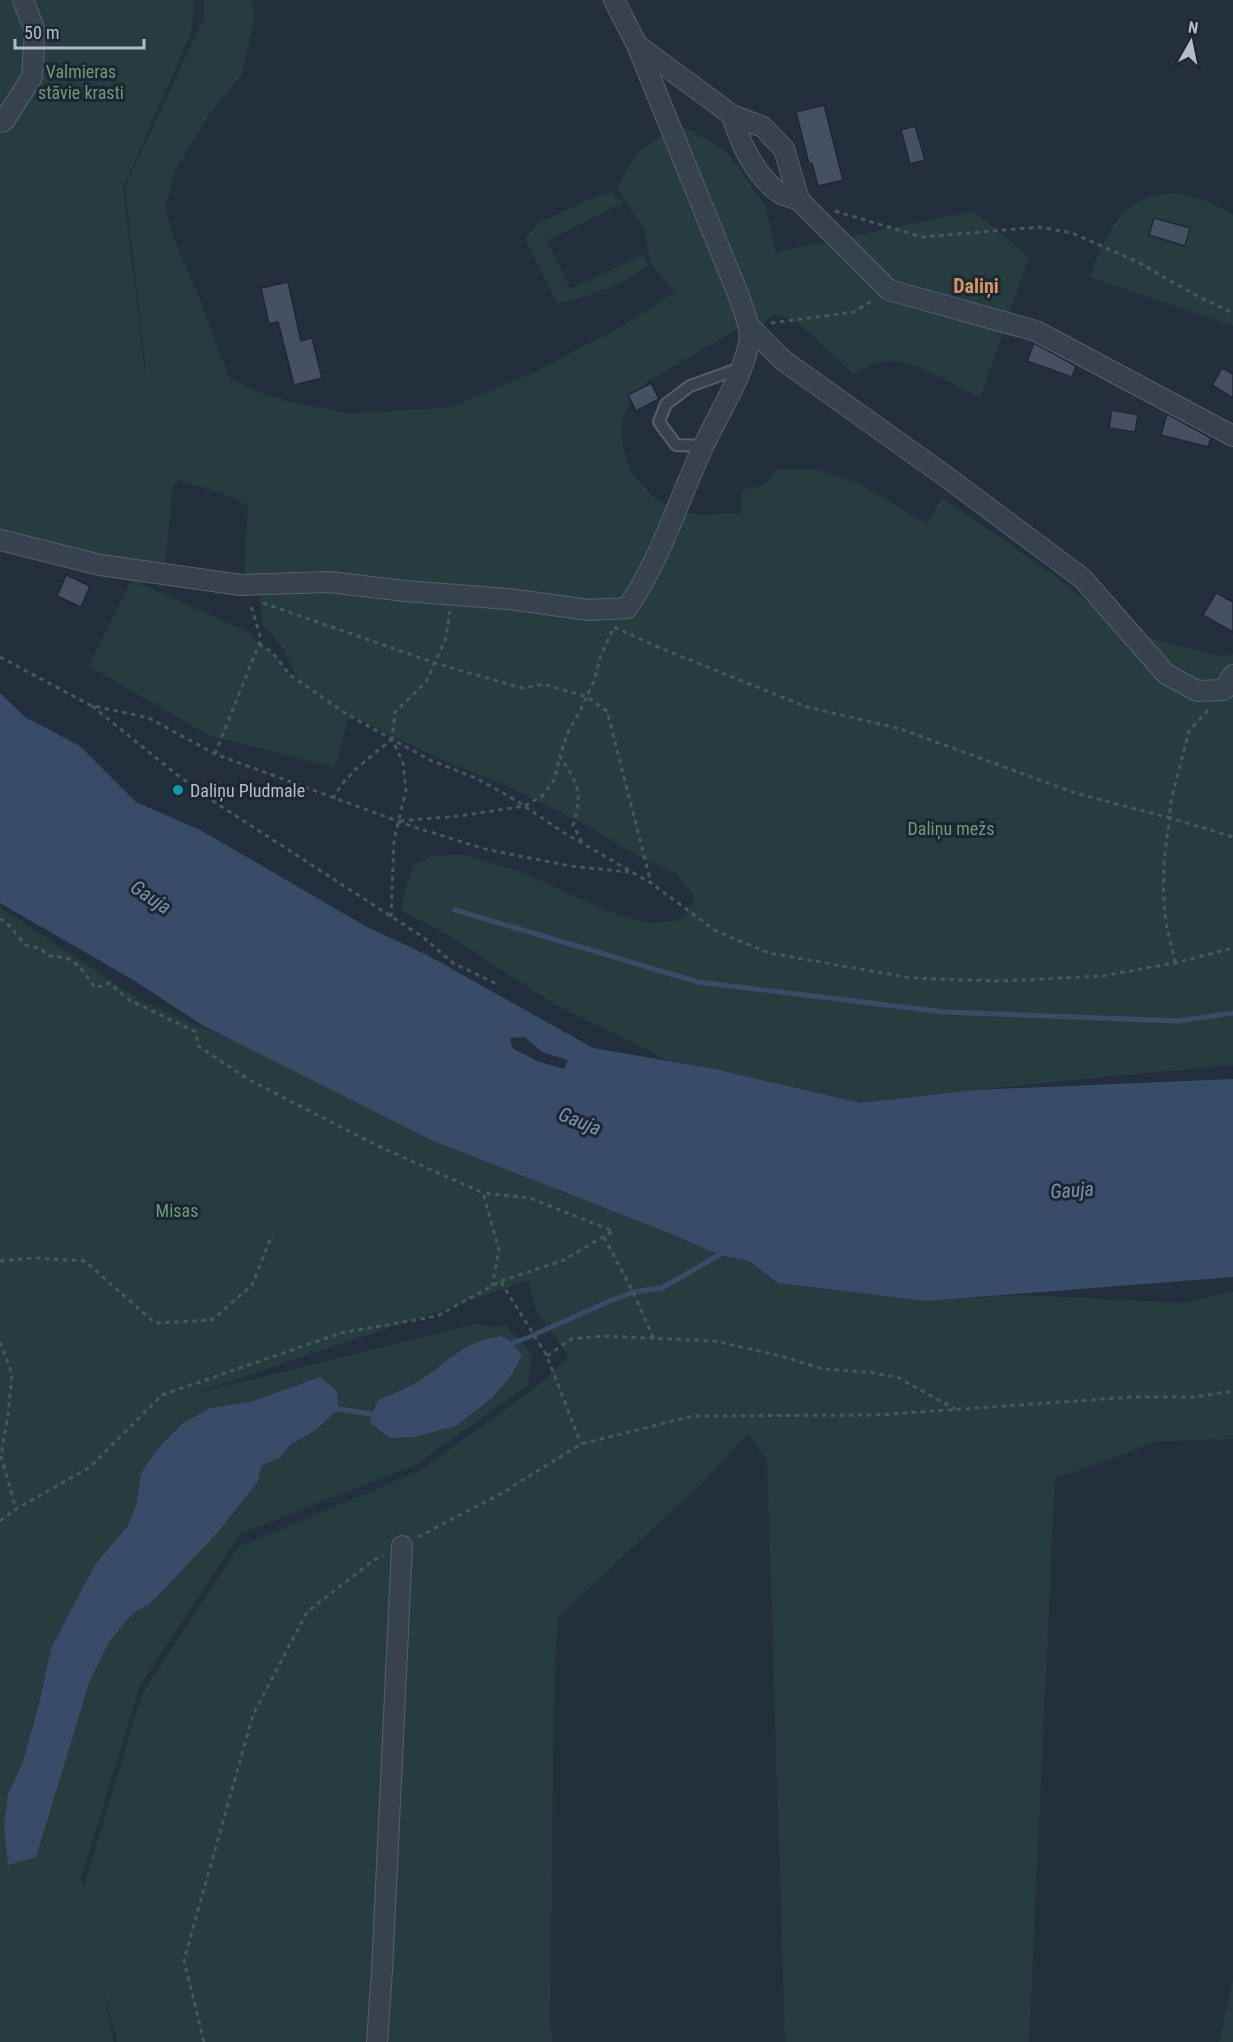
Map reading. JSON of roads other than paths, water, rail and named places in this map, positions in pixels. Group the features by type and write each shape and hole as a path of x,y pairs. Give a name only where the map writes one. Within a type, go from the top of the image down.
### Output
{"street":[{"path":"0,122 4,121 32,77 35,31 23,0"},
{"path":"0,540 100,565 241,585 329,582 508,599 589,610 627,608 644,584 704,446 730,397 743,367 750,340 749,326 740,299 637,45 614,0"},
{"path":"637,45 732,114 763,127 784,149 799,200"},
{"path":"732,114 739,138 752,163 778,192 799,200 889,291 1036,331 1233,436"},
{"path":"749,326 784,361 948,478 1082,578 1166,674 1197,691 1228,682"},
{"path":"377,2042 402,1546"}],"lane":[{"path":"704,446 676,445 660,422 666,404 690,386 743,367"}],"water":[{"name":"Gauja","path":"0,693 25,717 80,746 136,802 202,831 365,926 427,955 593,1048 715,1069 861,1103 973,1090 1233,1079 1233,1277 926,1301 778,1283 749,1261 719,1255 669,1233 431,1140 202,1025 135,981 0,903","holes":["525,1037 542,1052 568,1060 564,1069 537,1061 512,1048 510,1038"]},
{"path":"502,1336 512,1343 522,1356 509,1379 492,1398 456,1426 413,1437 390,1438 369,1422 378,1400 420,1381 469,1346"},
{"path":"320,1377 337,1391 338,1409 316,1430 290,1445 281,1457 261,1466 258,1481 219,1531 150,1604 133,1613 109,1642 89,1683 36,1857 8,1865 4,1826 8,1794 23,1762 51,1648 96,1563 127,1527 136,1506 141,1473 159,1447 182,1424 210,1408 250,1402"}],"waterway":[{"path":"455,910 698,982 944,1012 1178,1021 1233,1013"},
{"path":"508,1347 512,1343 633,1292 662,1288 719,1255"},
{"path":"338,1409 378,1415"}],"place":[{"name":"Daliņu Pludmale","path":"178,790"}],"district":[{"name":"Daliņi","path":"976,286"}],"park label":[{"name":"Valmieras stāvie krasti","path":"81,82"},
{"name":"Daliņu mežs","path":"951,828"},
{"name":"Misas","path":"177,1210"}]}
